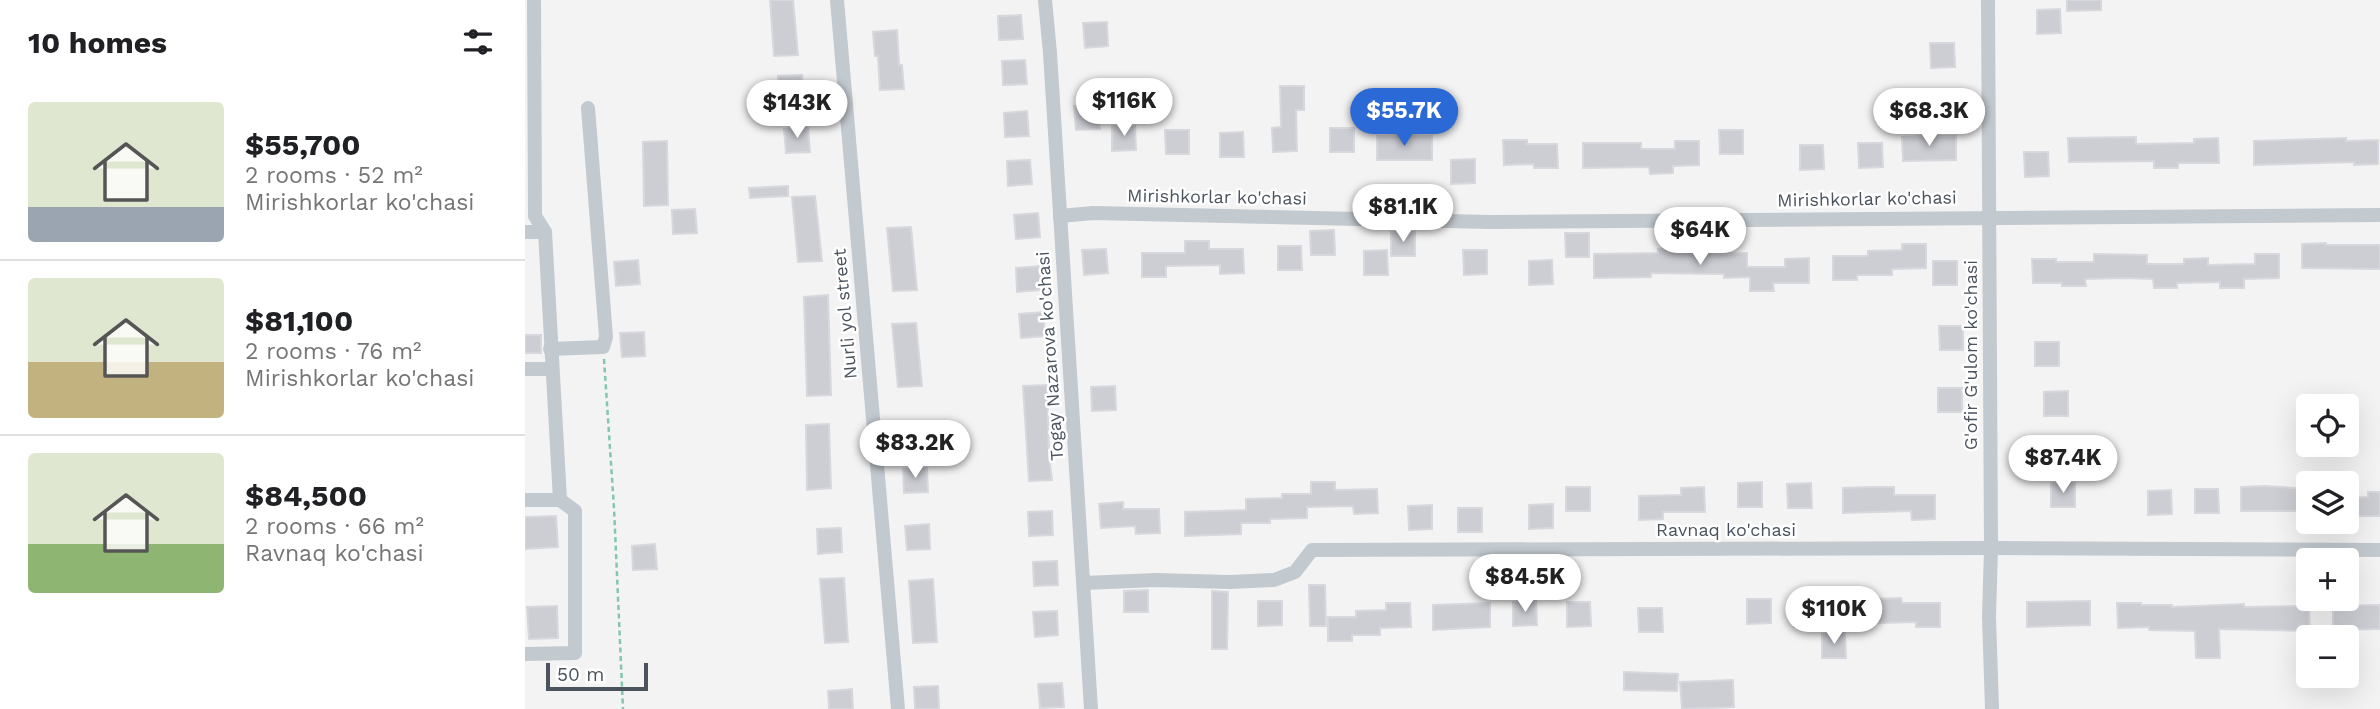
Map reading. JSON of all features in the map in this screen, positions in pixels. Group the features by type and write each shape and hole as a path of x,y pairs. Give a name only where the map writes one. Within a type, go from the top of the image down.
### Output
{"street":[{"path":"534,0 530,99 535,216 545,232 560,500"},
{"name":"Nurli yol street","path":"837,0 898,709"},
{"name":"Togay Nazarova ko'chasi","path":"1045,0 1091,709"},
{"name":"G'ofir G'ulom ko'chasi","path":"1988,0 1991,217 1989,617 1992,709"},
{"path":"550,349 603,347 606,337 588,108"},
{"name":"Mirishkorlar ko'chasi","path":"1060,216 1107,213 1491,222 2380,215"},
{"path":"525,232 545,232"},
{"path":"525,369 551,369"},
{"path":"525,500 560,500 575,511 575,653 525,654"},
{"name":"Ravnaq ko'chasi","path":"1084,583 1274,580 1295,572 1312,550 2380,550"}],"path":[{"path":"603,347 614,508 623,709"}],"building":[{"path":"770,0 793,0 798,55 774,56"},
{"path":"2067,0 2101,0 2101,10 2067,11"},
{"path":"2060,9 2061,33 2037,34 2037,10"},
{"path":"1021,15 1023,39 999,40 998,16"},
{"path":"1107,22 1108,46 1085,48 1083,23"},
{"path":"897,30 899,65 902,65 904,89 880,90 873,32"},
{"path":"1930,43 1954,43 1955,67 1931,68"},
{"path":"1025,60 1027,84 1003,85 1002,61"},
{"path":"802,75 803,99 779,101 778,76"},
{"path":"1280,86 1304,86 1304,110 1296,110 1297,151 1273,152 1272,128 1281,127"},
{"path":"1098,104 1100,129 1076,130 1074,106"},
{"path":"1027,111 1029,136 1005,137 1004,113"},
{"path":"1112,126 1135,126 1136,150 1112,151"},
{"path":"808,128 810,152 786,153 784,129"},
{"path":"1330,128 1354,128 1354,152 1330,152"},
{"path":"1165,130 1189,130 1189,154 1166,154"},
{"path":"1719,130 1743,130 1743,154 1720,154"},
{"path":"1243,132 1244,157 1220,157 1220,133"},
{"path":"1377,136 1432,136 1432,160 1377,160"},
{"path":"1956,136 1956,160 1903,161 1902,137"},
{"path":"2136,137 2136,144 2194,143 2194,139 2218,138 2219,163 2178,163 2178,168 2154,168 2154,161 2069,162 2068,138"},
{"path":"2346,138 2346,141 2378,140 2378,164 2354,165 2354,162 2254,165 2254,141"},
{"path":"1503,140 1527,140 1527,144 1557,144 1558,168 1534,168 1534,164 1504,165"},
{"path":"667,141 668,205 644,206 643,142"},
{"path":"1675,141 1699,141 1699,165 1673,166 1673,173 1650,174 1649,167 1583,168 1583,143 1641,143 1641,149 1675,149"},
{"path":"1858,143 1882,143 1883,167 1859,168"},
{"path":"1800,145 1823,145 1824,169 1800,170"},
{"path":"2024,152 2048,152 2049,176 2025,177"},
{"path":"1475,159 1475,183 1451,184 1451,160"},
{"path":"1030,160 1032,184 1008,186 1007,161"},
{"path":"788,186 788,196 750,198 749,188"},
{"path":"815,196 822,261 798,262 792,197"},
{"path":"695,209 697,233 673,234 672,210"},
{"path":"1038,213 1040,237 1016,239 1014,215"},
{"path":"911,227 917,290 893,291 887,228"},
{"path":"1334,230 1335,255 1311,255 1310,231"},
{"path":"1391,232 1415,232 1415,256 1391,256"},
{"path":"1565,233 1589,233 1589,257 1566,257"},
{"path":"1185,241 1209,241 1209,249 1243,249 1244,273 1220,274 1220,265 1166,266 1166,277 1142,277 1142,253 1185,253"},
{"path":"1902,244 1926,244 1926,268 1892,269 1892,275 1857,275 1857,280 1833,280 1833,256 1868,256 1868,251 1902,250"},
{"path":"2302,244 2380,245 2380,269 2302,268"},
{"path":"1278,246 1301,246 1302,270 1278,270"},
{"path":"1682,248 1682,251 1713,250 1713,254 1747,253 1747,267 1785,267 1785,259 1809,258 1809,283 1773,283 1774,291 1750,291 1750,277 1724,278 1724,274 1651,273 1651,277 1594,278 1594,254 1658,253 1658,249"},
{"path":"1106,249 1108,273 1084,275 1082,250"},
{"path":"1387,250 1388,275 1364,275 1364,251"},
{"path":"1463,250 1487,250 1487,274 1464,275"},
{"path":"2094,254 2147,255 2147,264 2184,264 2184,259 2208,258 2208,265 2255,264 2255,254 2279,254 2279,278 2244,279 2244,288 2220,288 2220,282 2177,283 2177,288 2154,288 2153,279 2124,278 2085,279 2086,286 2033,283 2032,259 2094,262"},
{"path":"638,260 640,284 616,286 614,262"},
{"path":"1552,260 1553,284 1529,285 1529,261"},
{"path":"1933,261 1957,261 1957,285 1933,285"},
{"path":"1040,266 1041,290 1017,292 1016,268"},
{"path":"828,295 831,395 807,396 804,297"},
{"path":"1043,312 1045,336 1021,338 1019,314"},
{"path":"916,323 922,386 898,387 892,324"},
{"path":"1939,326 1963,326 1963,350 1940,350"},
{"path":"644,332 645,356 622,357 620,333"},
{"path":"525,335 541,335 541,353 525,353"},
{"path":"2035,342 2059,342 2059,366 2035,366"},
{"path":"1047,385 1052,480 1029,481 1023,386"},
{"path":"1115,386 1116,410 1092,411 1091,387"},
{"path":"1938,388 1962,388 1962,412 1938,412"},
{"path":"2068,391 2068,416 2044,416 2044,392"},
{"path":"829,424 831,488 807,490 806,425"},
{"path":"927,468 928,492 904,493 903,469"},
{"path":"1311,482 1335,482 1335,490 1377,489 1378,513 1354,514 1353,506 1307,507 1307,518 1270,519 1270,523 1241,523 1241,534 1185,536 1185,512 1246,510 1246,499 1282,498 1282,494 1311,494"},
{"path":"1762,482 1762,507 1738,507 1738,483"},
{"path":"1811,483 1812,508 1788,508 1787,484"},
{"path":"2051,483 2075,483 2075,507 2051,507"},
{"path":"1566,487 1590,487 1590,511 1566,511"},
{"path":"1704,487 1705,512 1663,512 1663,519 1639,520 1639,496 1681,495 1681,488"},
{"path":"1894,487 1894,495 1935,495 1935,519 1912,520 1911,511 1843,513 1843,488"},
{"path":"2241,487 2296,488 2296,511 2241,511"},
{"path":"2195,489 2218,489 2219,513 2195,513"},
{"path":"2171,490 2172,514 2148,515 2148,491"},
{"path":"2368,492 2380,492 2380,516 2359,516 2359,497 2368,497"},
{"path":"1123,502 1123,509 1159,509 1160,533 1136,534 1135,526 1101,528 1099,504"},
{"path":"1553,504 1553,528 1529,529 1529,505"},
{"path":"1432,505 1432,529 1409,530 1408,506"},
{"path":"1458,508 1482,508 1482,532 1458,532"},
{"path":"1052,511 1053,535 1029,536 1028,512"},
{"path":"556,516 558,547 525,549 525,517"},
{"path":"929,524 930,549 907,550 905,526"},
{"path":"841,528 842,552 818,554 817,529"},
{"path":"655,544 657,569 633,570 632,546"},
{"path":"1057,561 1058,585 1034,586 1033,562"},
{"path":"844,578 848,642 825,643 820,579"},
{"path":"933,579 937,642 913,643 909,581"},
{"path":"1309,585 1325,585 1326,626 1310,626"},
{"path":"1148,590 1148,612 1124,612 1124,591"},
{"path":"1212,591 1228,592 1227,649 1212,649"},
{"path":"1901,598 1902,603 1940,603 1940,627 1916,627 1916,622 1847,624 1846,600"},
{"path":"1747,599 1771,599 1771,623 1747,624"},
{"path":"1258,601 1282,601 1282,625 1258,626"},
{"path":"1536,601 1537,625 1513,626 1513,602"},
{"path":"2090,601 2090,625 2027,627 2027,602"},
{"path":"1567,602 1590,602 1591,626 1567,627"},
{"path":"1817,602 1817,627 1794,627 1793,603"},
{"path":"1386,603 1410,603 1411,627 1380,628 1380,635 1352,635 1352,641 1328,641 1328,617 1356,617 1356,611 1386,610"},
{"path":"1490,603 1490,627 1433,630 1433,605"},
{"path":"2117,603 2172,607 2244,604 2244,607 2296,606 2296,611 2309,611 2310,625 2296,625 2296,631 2219,629 2220,658 2196,658 2195,631 2149,630 2149,627 2118,628"},
{"path":"2359,605 2380,605 2380,629 2359,629 2359,625 2333,625 2333,611 2359,611"},
{"path":"557,606 558,638 529,639 527,607"},
{"path":"1638,608 1662,608 1663,632 1639,632"},
{"path":"1057,611 1058,635 1035,637 1033,612"},
{"path":"1845,633 1846,658 1822,658 1822,634"},
{"path":"1624,672 1678,674 1677,691 1624,690"},
{"path":"1733,680 1734,707 1682,709 1680,682"},
{"path":"1062,683 1064,707 1040,708 1038,684"},
{"path":"938,686 939,709 915,709 914,687"},
{"path":"852,689 853,709 829,709 828,691"}]}
